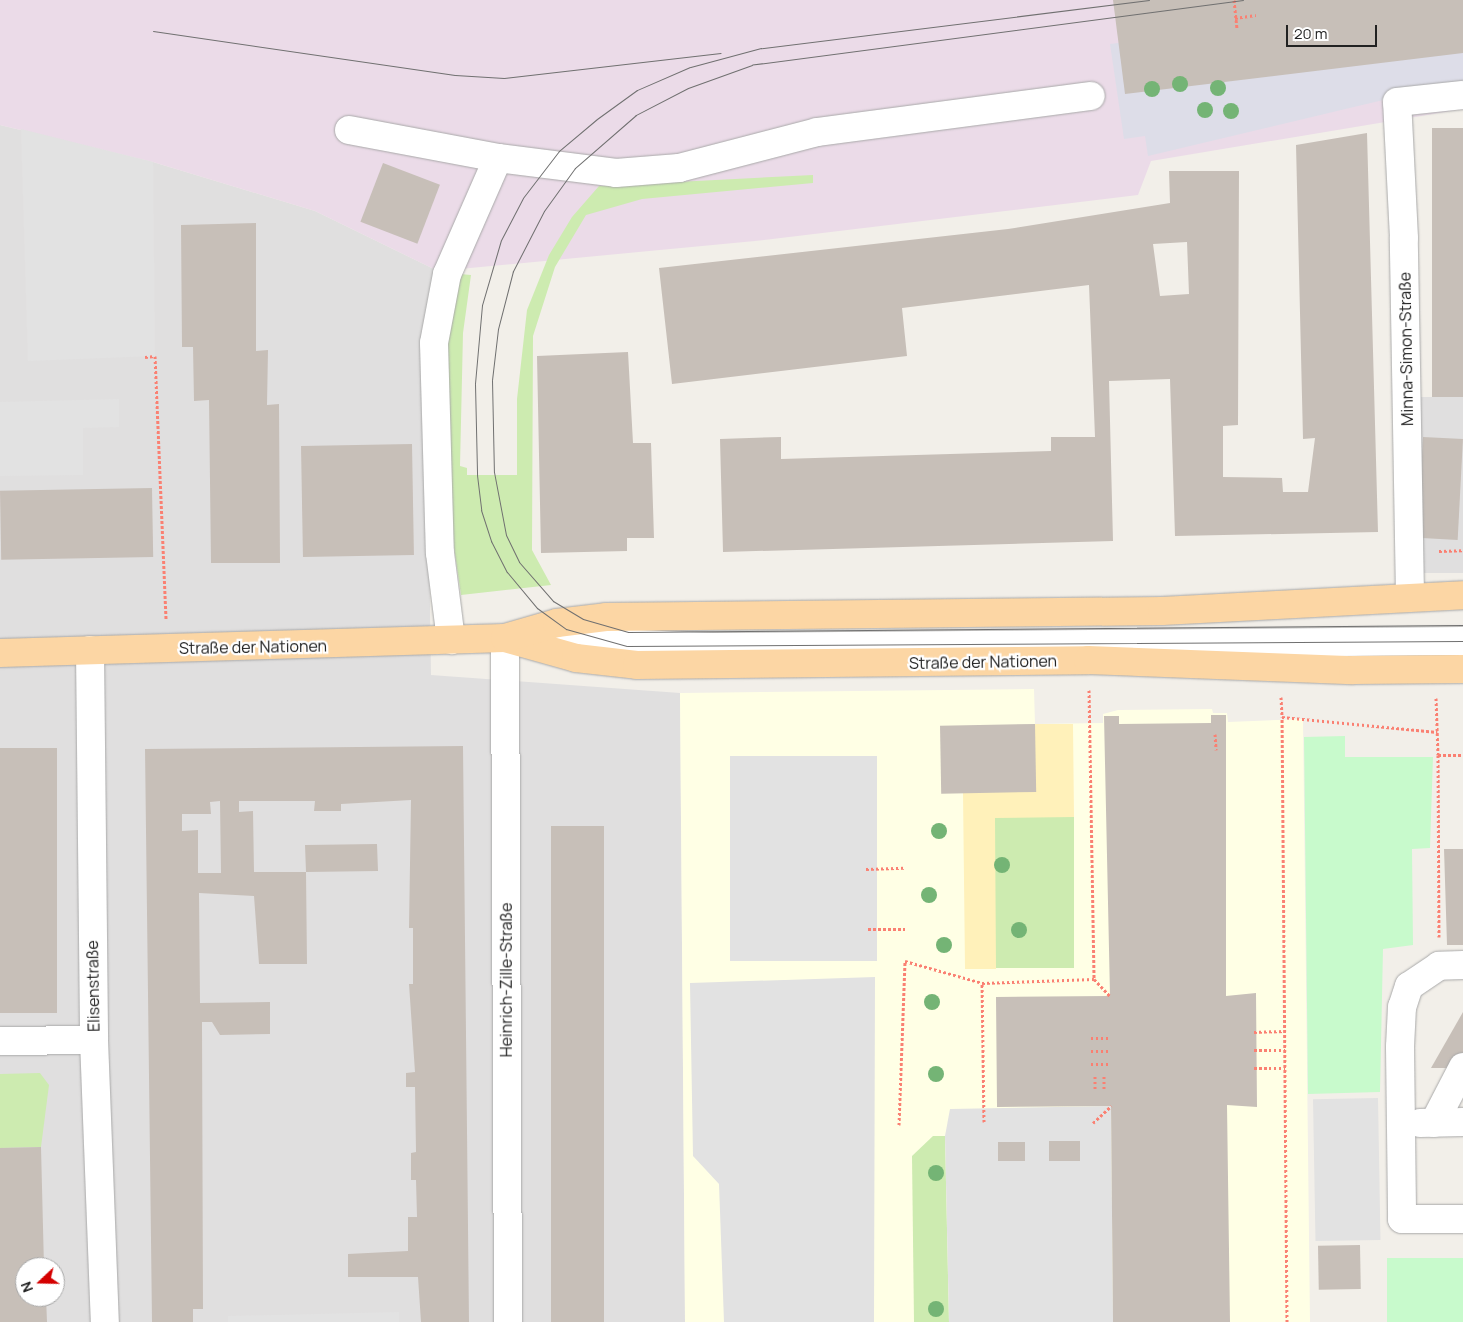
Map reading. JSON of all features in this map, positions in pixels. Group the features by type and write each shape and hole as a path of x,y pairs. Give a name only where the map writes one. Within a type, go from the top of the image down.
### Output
{"main road":[{"name":"Straße der Nationen","path":"0,652 167,649 505,638 557,623 606,617 1181,610 1410,596 1463,595"},
{"name":"Straße der Nationen","path":"505,638 576,658 637,665 1088,660 1353,670 1463,668"}],"street":[{"name":"Minna-Simon-Straße","path":"1410,596 1404,238 1397,102 1463,95"},
{"path":"350,130 498,158 616,173 679,168 817,132 1091,96"},
{"path":"451,640 440,553 434,343 448,274 498,158"},
{"path":"505,638 628,632 1463,625"},
{"path":"505,638 713,647 1463,641"},
{"name":"Heinrich-Zille-Straße","path":"505,638 508,1322"},
{"name":"Elisenstraße","path":"90,650 94,1040 105,1322"},
{"path":"1463,965 1439,966 1409,986 1402,1007 1400,1047 1403,1124 1402,1219 1463,1219"},
{"path":"0,1042 94,1040"},
{"path":"1434,1123 1463,1067"},
{"path":"1403,1124 1463,1122"}],"path":[{"path":"1234,0 1237,28"},
{"path":"1235,18 1256,15"},
{"path":"145,357 155,356 167,649"},
{"path":"1088,660 1094,979 1110,996"},
{"path":"1435,668 1438,755 1439,949"},
{"path":"1288,1322 1282,717 1437,732"},
{"path":"1216,734 1216,750"},
{"path":"1438,755 1463,755"},
{"path":"866,869 904,868"},
{"path":"868,929 905,929"},
{"path":"899,1124 905,961 982,983 1094,979"},
{"path":"982,983 984,1122"},
{"path":"1254,1032 1284,1031"},
{"path":"1090,1038 1110,1038"},
{"path":"1254,1050 1285,1050"},
{"path":"1254,1068 1285,1068"},
{"path":"1104,1076 1104,1091"},
{"path":"1093,1123 1111,1106"}],"shaded area":[{"path":"0,0 1463,0 1463,109 1151,161 1138,195 755,241 438,271 315,211 153,162 0,125"},
{"path":"1463,0 1463,81 1148,156 1145,136 1124,139 1110,44"},
{"path":"0,125 153,162 315,211 438,271 426,341 431,675 680,693 685,1322 0,1322"},
{"path":"21,129 153,162 155,356 28,361"},
{"path":"1420,397 1463,397 1463,573 1420,573"},
{"path":"119,399 119,427 83,428 83,475 0,476 0,402"},
{"path":"1034,689 1035,724 1103,723 1103,714 1118,710 1212,709 1213,713 1227,713 1228,722 1303,719 1310,1322 685,1322 680,693"},
{"path":"730,756 877,756 877,961 730,961"},
{"path":"875,977 874,1322 724,1322 719,1184 693,1156 690,983"},
{"path":"1378,1098 1380,1240 1315,1241 1313,1099"},
{"path":"1111,1106 1113,1322 949,1322 945,1136 950,1109"},
{"path":"399,1312 399,1322 228,1322 228,1316"}],"green space":[{"path":"813,175 813,183 642,199 586,215 555,267 533,336 532,550 551,585 461,595 452,534 444,340 460,274 471,275 463,333 460,466 467,468 467,475 517,475 517,399 527,310 549,255 572,217 599,186"},
{"path":"1345,736 1345,757 1433,757 1430,848 1412,849 1413,945 1383,949 1380,1092 1308,1094 1304,737"},
{"path":"995,817 1074,817 1074,968 995,968"},
{"path":"40,1073 49,1085 41,1147 0,1148 0,1074"},
{"path":"933,1136 945,1136 949,1322 914,1322 912,1156"},
{"path":"1387,1258 1463,1258 1463,1322 1387,1322"}],"sand":[{"path":"1035,724 1073,724 1074,817 995,818 996,969 965,969 963,792"}],"building":[{"path":"1113,0 1463,0 1463,53 1125,94"},
{"path":"1432,128 1463,128 1463,397 1432,397"},
{"path":"1367,133 1378,532 1175,536 1170,379 1109,381 1113,541 723,552 720,439 781,437 781,459 1051,451 1051,437 1095,437 1089,285 902,308 907,356 672,384 659,268 1008,229 1170,203 1169,171 1239,171 1238,425 1223,426 1223,477 1282,478 1283,492 1308,492 1315,438 1303,439 1296,145","holes":["1187,242 1189,294 1160,296 1153,244"]},
{"path":"383,163 440,185 417,244 360,222"},
{"path":"256,223 256,351 268,350 267,405 279,404 280,563 211,563 209,400 194,401 193,347 182,347 181,225"},
{"path":"628,352 633,443 651,443 654,538 627,538 627,551 541,553 537,356"},
{"path":"1423,437 1463,439 1458,540 1418,538"},
{"path":"412,444 414,555 303,557 301,446"},
{"path":"152,488 153,557 1,560 0,491"},
{"path":"1211,715 1226,715 1226,996 1256,993 1257,1107 1227,1105 1230,1322 1113,1322 1111,1106 997,1107 996,997 1110,996 1104,716 1119,716 1119,724 1211,723"},
{"path":"1035,724 1036,792 941,794 940,726"},
{"path":"463,746 469,1322 421,1322 418,1277 348,1277 348,1254 408,1251 408,1217 417,1217 416,1180 411,1180 411,1153 416,1152 415,1087 406,1087 406,1073 415,1072 409,984 413,984 413,928 409,928 411,800 341,804 341,811 314,811 315,801 239,801 239,812 253,811 254,872 306,872 307,964 259,964 254,896 199,893 200,1003 270,1002 270,1034 220,1035 212,1022 202,1022 203,1309 193,1309 193,1322 152,1322 145,749","holes":["220,801 221,873 198,873 198,830 182,831 182,814 211,814 210,802"]},
{"path":"0,748 57,748 57,1013 0,1013"},
{"path":"551,826 604,826 604,1322 551,1322"},
{"path":"377,844 378,871 306,872 305,845"},
{"path":"1444,849 1463,849 1463,945 1447,945"},
{"path":"1463,1012 1463,1068 1431,1068"},
{"path":"1049,1141 1080,1141 1080,1161 1049,1161"},
{"path":"998,1142 1025,1142 1025,1161 998,1161"},
{"path":"41,1147 44,1257 15,1257 15,1307 46,1307 47,1322 0,1322 0,1148"},
{"path":"1360,1245 1361,1289 1319,1290 1318,1246"}],"tram line":[{"path":"1149,0 761,48 690,67 637,90 597,119 559,151 523,198 501,240 482,305 475,384 477,475 481,510 491,541 507,572 537,608 566,629 627,646 1463,641"},
{"path":"1243,0 752,65 688,88 636,115 575,168 544,211 513,271 498,329 492,380 494,472 506,535 519,562 553,601 583,619 628,632 1463,625"},
{"path":"153,31 455,75 504,78 721,53"}]}
